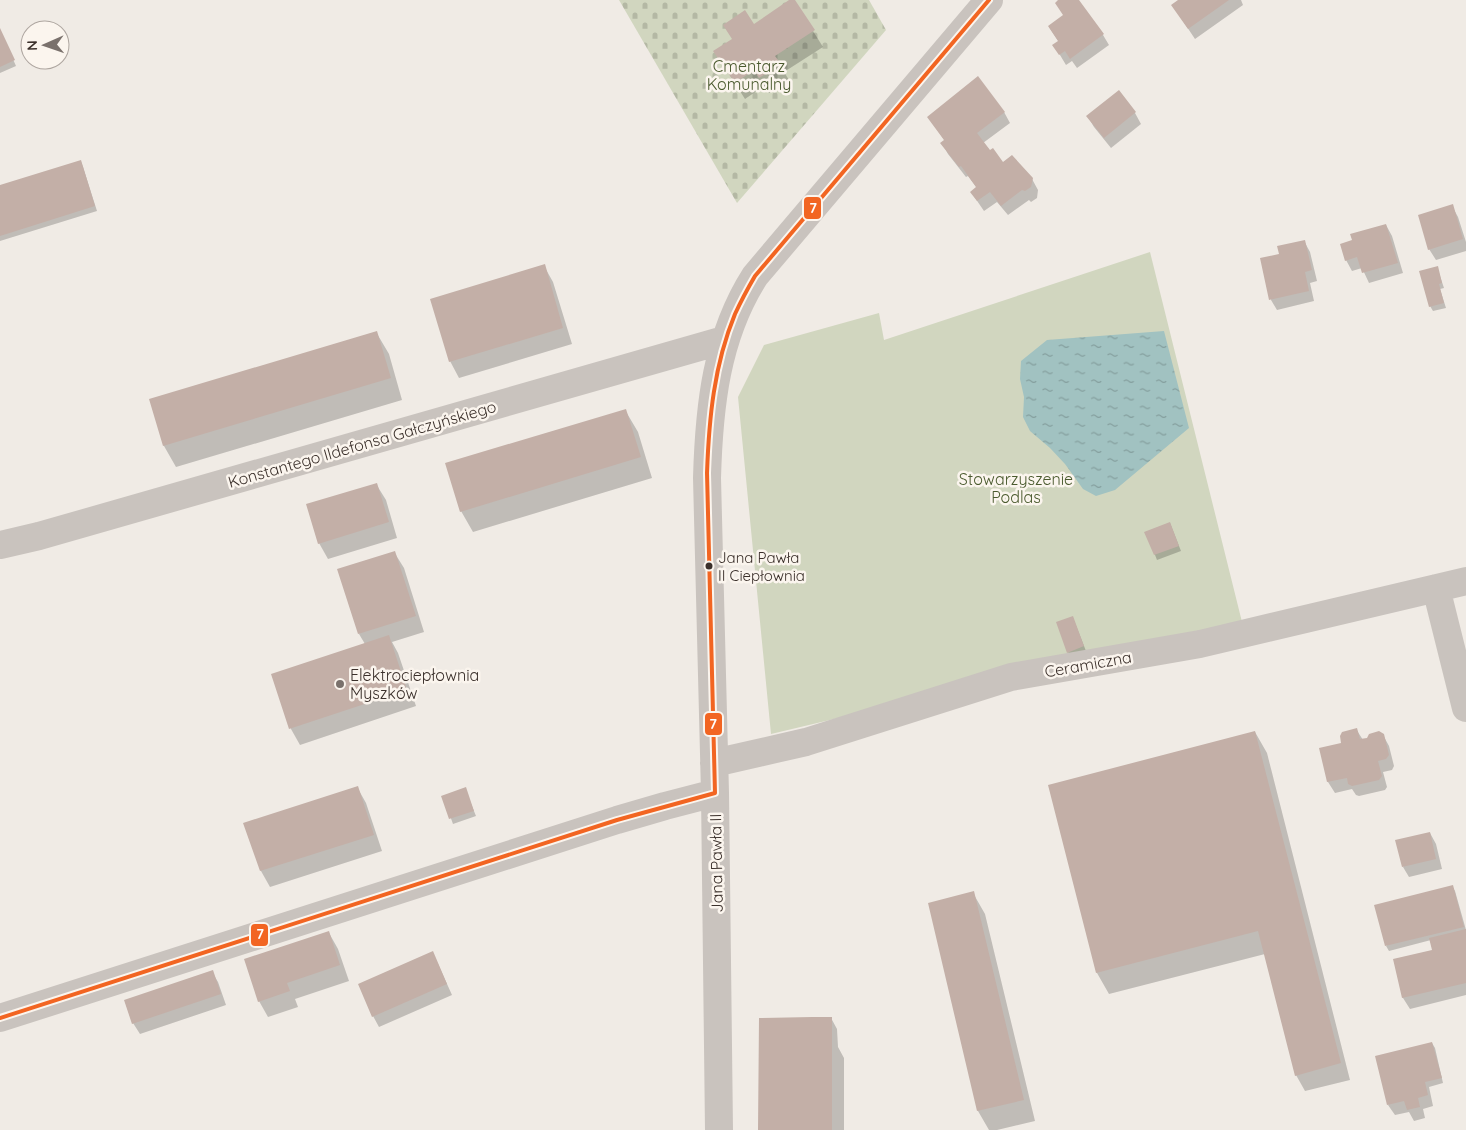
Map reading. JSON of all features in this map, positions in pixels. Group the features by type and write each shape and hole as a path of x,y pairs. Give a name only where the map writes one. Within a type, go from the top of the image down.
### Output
{"street":[{"name":"Jana Pawła II","path":"719,1130 715,793 707,510 708,444 712,396 724,340 744,294 755,276 989,0"},
{"name":"Konstantego Ildefonsa Gałczyńskiego","path":"0,545 49,533 724,340"},
{"name":"Ceramiczna","path":"714,764 806,742 1011,678 1200,644 1466,581"},
{"path":"1436,588 1466,708"},
{"path":"0,1018 617,820 715,793"}],"green space":[{"name":"Cmentarz Komunalny","path":"619,0 869,0 886,30 737,203"},
{"name":"Stowarzyszenie Podlas","path":"1150,252 1242,622 771,734 738,397 764,345 879,313 884,340"}],"water":[{"path":"1164,331 1189,428 1115,490 1096,496 1083,489 1065,464 1030,431 1023,417 1024,397 1020,379 1021,361 1047,340"}],"building":[{"path":"789,0 795,0 815,30 775,56 781,64 759,78 754,70 735,83 713,51 732,39 723,25 745,10 754,24"},
{"path":"1058,0 1079,0 1104,34 1070,59 1065,51 1059,55 1052,45 1058,41 1048,26 1063,15 1055,3"},
{"path":"1178,0 1229,0 1188,29 1171,5"},
{"path":"0,28 15,60 0,67"},
{"path":"978,76 1005,112 977,133 990,150 993,148 1003,162 1012,155 1033,178 1031,187 1025,191 1022,190 1001,206 990,192 977,201 970,192 976,187 961,166 959,167 940,143 944,140 927,117"},
{"path":"1119,90 1136,112 1104,138 1086,116"},
{"path":"81,160 95,206 0,236 0,185"},
{"path":"1453,204 1463,239 1428,250 1418,215"},
{"path":"1386,224 1398,263 1362,273 1357,257 1345,261 1340,244 1352,240 1350,234"},
{"path":"1305,240 1312,270 1305,272 1309,291 1269,300 1260,258 1279,254 1277,246"},
{"path":"545,264 563,328 449,362 430,299"},
{"path":"1438,266 1442,283 1439,284 1444,303 1429,307 1419,271"},
{"path":"377,331 391,378 163,446 149,399"},
{"path":"626,409 641,457 460,512 445,463"},
{"path":"377,483 389,522 318,544 306,504"},
{"path":"1170,522 1179,546 1154,555 1144,532"},
{"path":"395,551 416,616 358,634 337,569"},
{"path":"1073,616 1084,646 1067,653 1056,622"},
{"name":"Elektrociepłownia Myszków","path":"389,635 407,690 289,729 271,674"},
{"path":"1357,728 1360,739 1367,738 1369,734 1379,731 1384,734 1389,755 1386,759 1378,761 1382,776 1379,780 1352,786 1348,784 1347,778 1327,782 1319,748 1341,743 1340,736 1342,732"},
{"path":"1255,731 1341,1063 1295,1076 1258,931 1096,973 1048,785"},
{"path":"358,786 374,835 260,871 243,823"},
{"path":"466,787 474,811 449,819 441,796"},
{"path":"1430,832 1436,859 1402,867 1395,840"},
{"path":"1453,885 1464,927 1385,946 1374,905"},
{"path":"974,891 1024,1100 977,1111 928,903"},
{"path":"1466,929 1466,983 1402,998 1393,959 1432,950 1429,938"},
{"path":"329,931 340,965 287,983 290,991 258,1002 244,959"},
{"path":"433,951 447,984 372,1017 358,984"},
{"path":"213,970 221,994 132,1024 124,1000"},
{"path":"832,1017 832,1130 758,1130 759,1018"},
{"path":"1432,1042 1442,1078 1425,1082 1428,1095 1418,1098 1420,1107 1407,1110 1404,1101 1387,1105 1375,1056"}],"transit line":[{"name":"7","path":"0,1018 617,820 715,793 707,473 711,412 717,372 728,333 737,309 755,276 989,0"}],"place":[{"name":"Jana Pawła II Ciepłownia","path":"709,566"},
{"name":"Elektrociepłownia Myszków","path":"340,684"}]}
